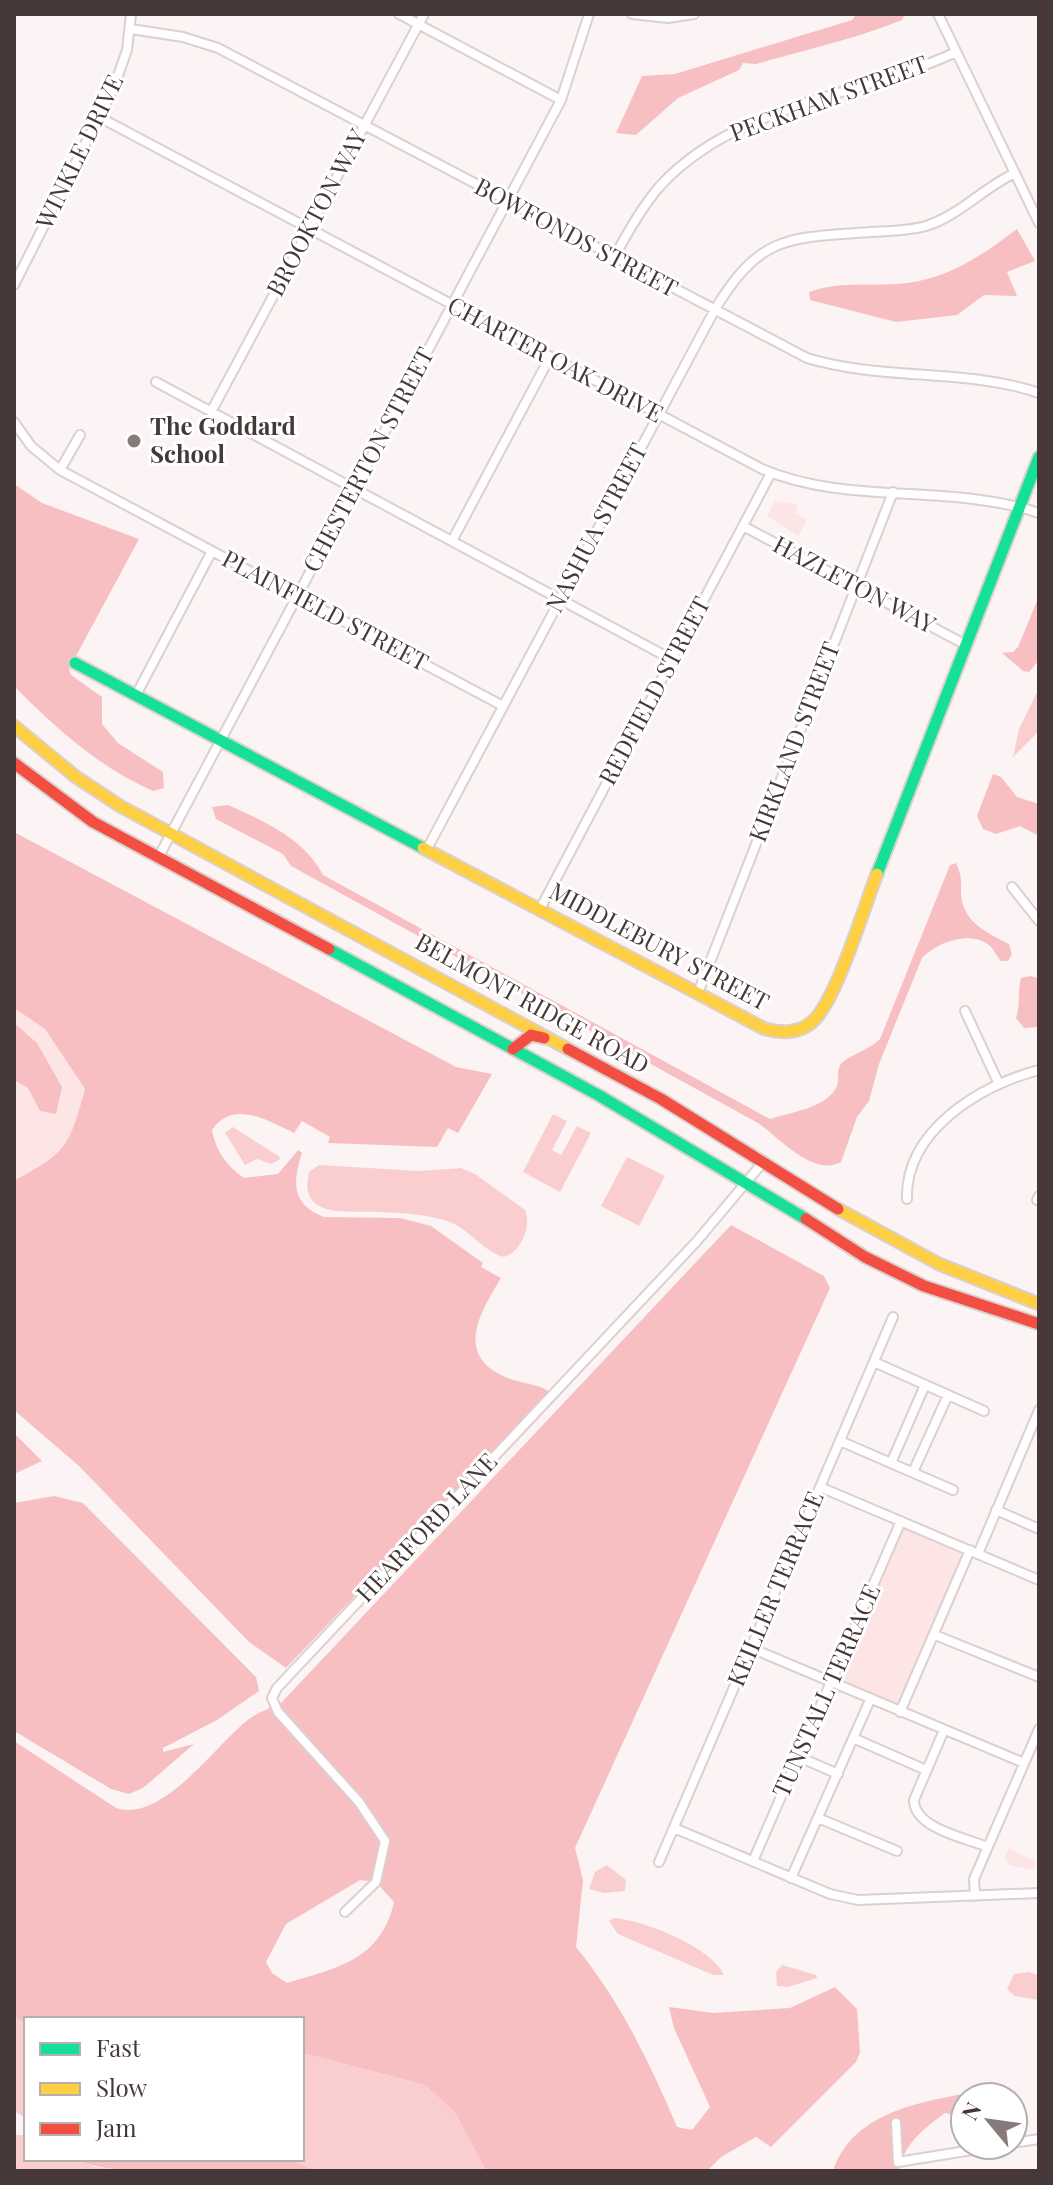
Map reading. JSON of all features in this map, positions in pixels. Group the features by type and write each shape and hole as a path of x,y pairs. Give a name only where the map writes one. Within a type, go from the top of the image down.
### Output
{"main road":[{"name":"MIDDLEBURY STREET","path":"75,663 698,993 775,1032 799,1030 819,1017 1039,457"},
{"name":"BELMONT RIDGE ROAD","path":"14,726 76,777 171,835 555,1041 764,1161 886,1240 961,1277 1039,1304"},
{"name":"BELMONT RIDGE ROAD","path":"14,763 80,814 513,1049 748,1182 842,1243 900,1274 1039,1324"},
{"path":"513,1049 531,1035 555,1041"}],"street":[{"name":"WINKLE DRIVE","path":"14,285 122,67 131,29 131,14"},
{"path":"399,14 561,100"},
{"name":"BROOKTON WAY","path":"211,412 424,14"},
{"name":"CHESTERTON STREET","path":"158,858 561,100 589,14"},
{"path":"632,14 668,18 694,14"},
{"path":"938,14 1039,223"},
{"name":"BOWFONDS STREET","path":"131,29 183,37 218,48 787,350 828,364 1009,385 1039,393"},
{"name":"PECKHAM STREET","path":"614,258 633,222 659,187 708,145 750,123 895,78 956,52"},
{"name":"CHARTER OAK DRIVE","path":"99,117 771,473 810,484 998,502 1039,513"},
{"name":"NASHUA STREET","path":"427,849 658,414 714,311 742,268 781,243 810,236 923,226 953,214 988,186 1015,173"},
{"path":"452,541 550,357"},
{"path":"156,382 671,659"},
{"path":"14,422 31,446 60,470 80,435"},
{"name":"PLAINFIELD STREET","path":"60,470 503,706"},
{"name":"REDFIELD STREET","path":"540,909 771,473"},
{"name":"KIRKLAND STREET","path":"698,993 893,492"},
{"name":"HAZLETON WAY","path":"743,526 966,645"},
{"path":"136,695 212,551"},
{"path":"1012,887 1039,921"},
{"path":"965,1011 998,1082"},
{"path":"907,1199 906,1179 919,1150 957,1109 998,1082 1039,1070"},
{"name":"HEARFORD LANE","path":"345,1912 376,1882 385,1841 359,1802 278,1712 272,1698 277,1688 697,1241 764,1161"},
{"name":"KEILLER TERRACE","path":"659,1862 893,1317"},
{"path":"874,1362 984,1411"},
{"path":"891,1463 925,1385"},
{"path":"913,1472 948,1395"},
{"path":"900,1712 1037,1422 1039,1410"},
{"path":"840,1441 953,1490"},
{"path":"820,1487 1039,1580"},
{"path":"996,1510 1039,1529"},
{"name":"TUNSTALL TERRACE","path":"753,1861 901,1521"},
{"path":"935,1635 1039,1677"},
{"path":"751,1648 1024,1763"},
{"path":"791,1878 870,1700"},
{"path":"975,1896 974,1879 1039,1729"},
{"path":"944,1730 914,1800 918,1816 988,1847"},
{"path":"853,1738 926,1770"},
{"path":"799,1757 838,1774"},
{"path":"818,1818 897,1851"},
{"path":"674,1828 830,1894 858,1900 1039,1893"},
{"path":"896,2123 898,2162 949,2154"}],"shaded area":[{"path":"857,14 905,14 902,20 848,39 756,64 743,63 739,70 678,98 636,135 616,133 642,76 675,74 852,20"},
{"path":"1017,229 1035,261 1007,272 1017,296 984,295 957,315 896,322 810,300 809,292 821,288 907,283 937,276 979,256"},
{"path":"14,484 42,503 139,539 69,669 71,675 102,697 102,724 118,743 163,772 164,788 153,791 115,771 62,731 14,686"},
{"path":"775,501 798,504 796,513 807,520 798,536 767,516"},
{"path":"1039,596 1039,660 1029,672 1023,671 1002,653 1013,652 1018,647"},
{"path":"1039,688 1039,731 1013,757 1019,729"},
{"path":"993,774 1001,777 1017,797 1039,804 1039,836 1020,826 996,834 983,829 977,816"},
{"path":"228,805 295,841 323,875 770,1119 808,1108 825,1099 837,1086 839,1068 843,1062 880,1039 950,865 956,863 966,912 978,926 1009,944 1012,954 1008,961 1001,961 989,945 973,938 963,938 936,947 922,958 879,1064 869,1101 857,1117 841,1162 819,1164 798,1154 758,1123 291,866 283,854 216,819 212,807"},
{"path":"14,832 456,1067 492,1074 458,1133 448,1128 437,1147 328,1143 330,1137 302,1121 294,1133 261,1118 240,1114 220,1121 212,1130 223,1158 244,1178 278,1174 298,1150 302,1153 297,1192 313,1212 324,1217 400,1218 431,1226 483,1263 481,1267 501,1278 479,1319 476,1346 481,1358 491,1369 508,1378 550,1392 286,1668 249,1642 79,1466 14,1410 14,1181 45,1163 63,1146 75,1124 85,1089 45,1029 14,1008"},
{"path":"1021,978 1039,978 1039,1027 1024,1028 1016,1018 1019,988"},
{"path":"14,1008 45,1029 85,1089 75,1124 63,1146 45,1163 14,1181"},
{"path":"14,1023 37,1043 62,1087 56,1114 40,1111 28,1088 14,1080"},
{"path":"553,1114 567,1121 552,1150 561,1155 577,1126 591,1133 560,1192 523,1172"},
{"path":"233,1127 280,1157 279,1160 271,1164 257,1159 245,1165 225,1133"},
{"path":"627,1157 665,1176 639,1226 601,1206"},
{"path":"319,1165 419,1171 461,1168 475,1174 525,1210 527,1223 524,1238 515,1250 504,1257 489,1250 455,1224 439,1219 405,1213 329,1210 311,1199 307,1188 309,1172"},
{"path":"731,1225 824,1276 830,1288 575,1848 583,1880 576,1947 607,1989 633,2033 677,2127 692,2130 710,2107 674,2028 669,2007 713,2013 790,2008 835,1987 857,2009 860,2053 856,2062 771,2147 756,2137 721,2157 707,2171 486,2171 455,2113 425,2085 304,2054 304,2017 24,2017 24,2023 14,2017 14,1741 116,1808 134,1810 170,1793 257,1714 282,1702","holes":["360,1880 376,1882 394,1902 379,1937 354,1959 287,1983 272,1973 266,1962 286,1924"]},
{"path":"14,1433 42,1461 14,1474"},
{"path":"54,1496 83,1503 256,1677 259,1691 217,1720 163,1748 163,1752 194,1744 143,1788 129,1794 111,1789 14,1731 14,1503"},
{"path":"901,1521 970,1550 900,1712 831,1683"},
{"path":"1009,1848 1036,1862 1032,1870 1009,1865 1005,1857"},
{"path":"607,1865 626,1880 625,1891 604,1893 589,1889 595,1872"},
{"path":"614,1918 642,1924 692,1945 717,1965 724,1975 713,1975 618,1934 609,1921"},
{"path":"782,1965 816,1975 817,1978 788,1987 777,1986 776,1972"},
{"path":"1028,1972 1039,1975 1039,2000 1015,1996 1007,1989 1014,1974"},
{"path":"14,2017 24,2023 24,2117 14,2111"},
{"path":"304,2054 425,2085 455,2113 486,2171 317,2171 294,2161 304,2161"},
{"path":"949,2097 949,2114 945,2113 916,2138 905,2153 899,2171 833,2171 842,2152 869,2125 886,2115"},
{"path":"14,2135 24,2135 24,2161 78,2161 95,2167 129,2171 14,2171"},
{"path":"80,2161 294,2161 317,2171 157,2173 96,2166"}],"traffic: fast":[{"path":"877,874 1039,457"},
{"path":"75,663 423,848"},
{"path":"329,949 600,1096 806,1219"}],"traffic: slow":[{"path":"14,726 76,777 120,806 568,1049"},
{"path":"423,848 765,1029 784,1032 807,1026 821,1011 840,975 877,874"},
{"path":"838,1209 939,1264 1039,1304"}],"traffic: jam":[{"path":"14,763 93,822 329,949"},
{"path":"513,1049 531,1035 544,1038"},
{"path":"568,1049 661,1099 838,1209"},
{"path":"806,1219 865,1257 924,1286 1039,1324"}],"place":[{"name":"The Goddard School","path":"134,441"}]}
